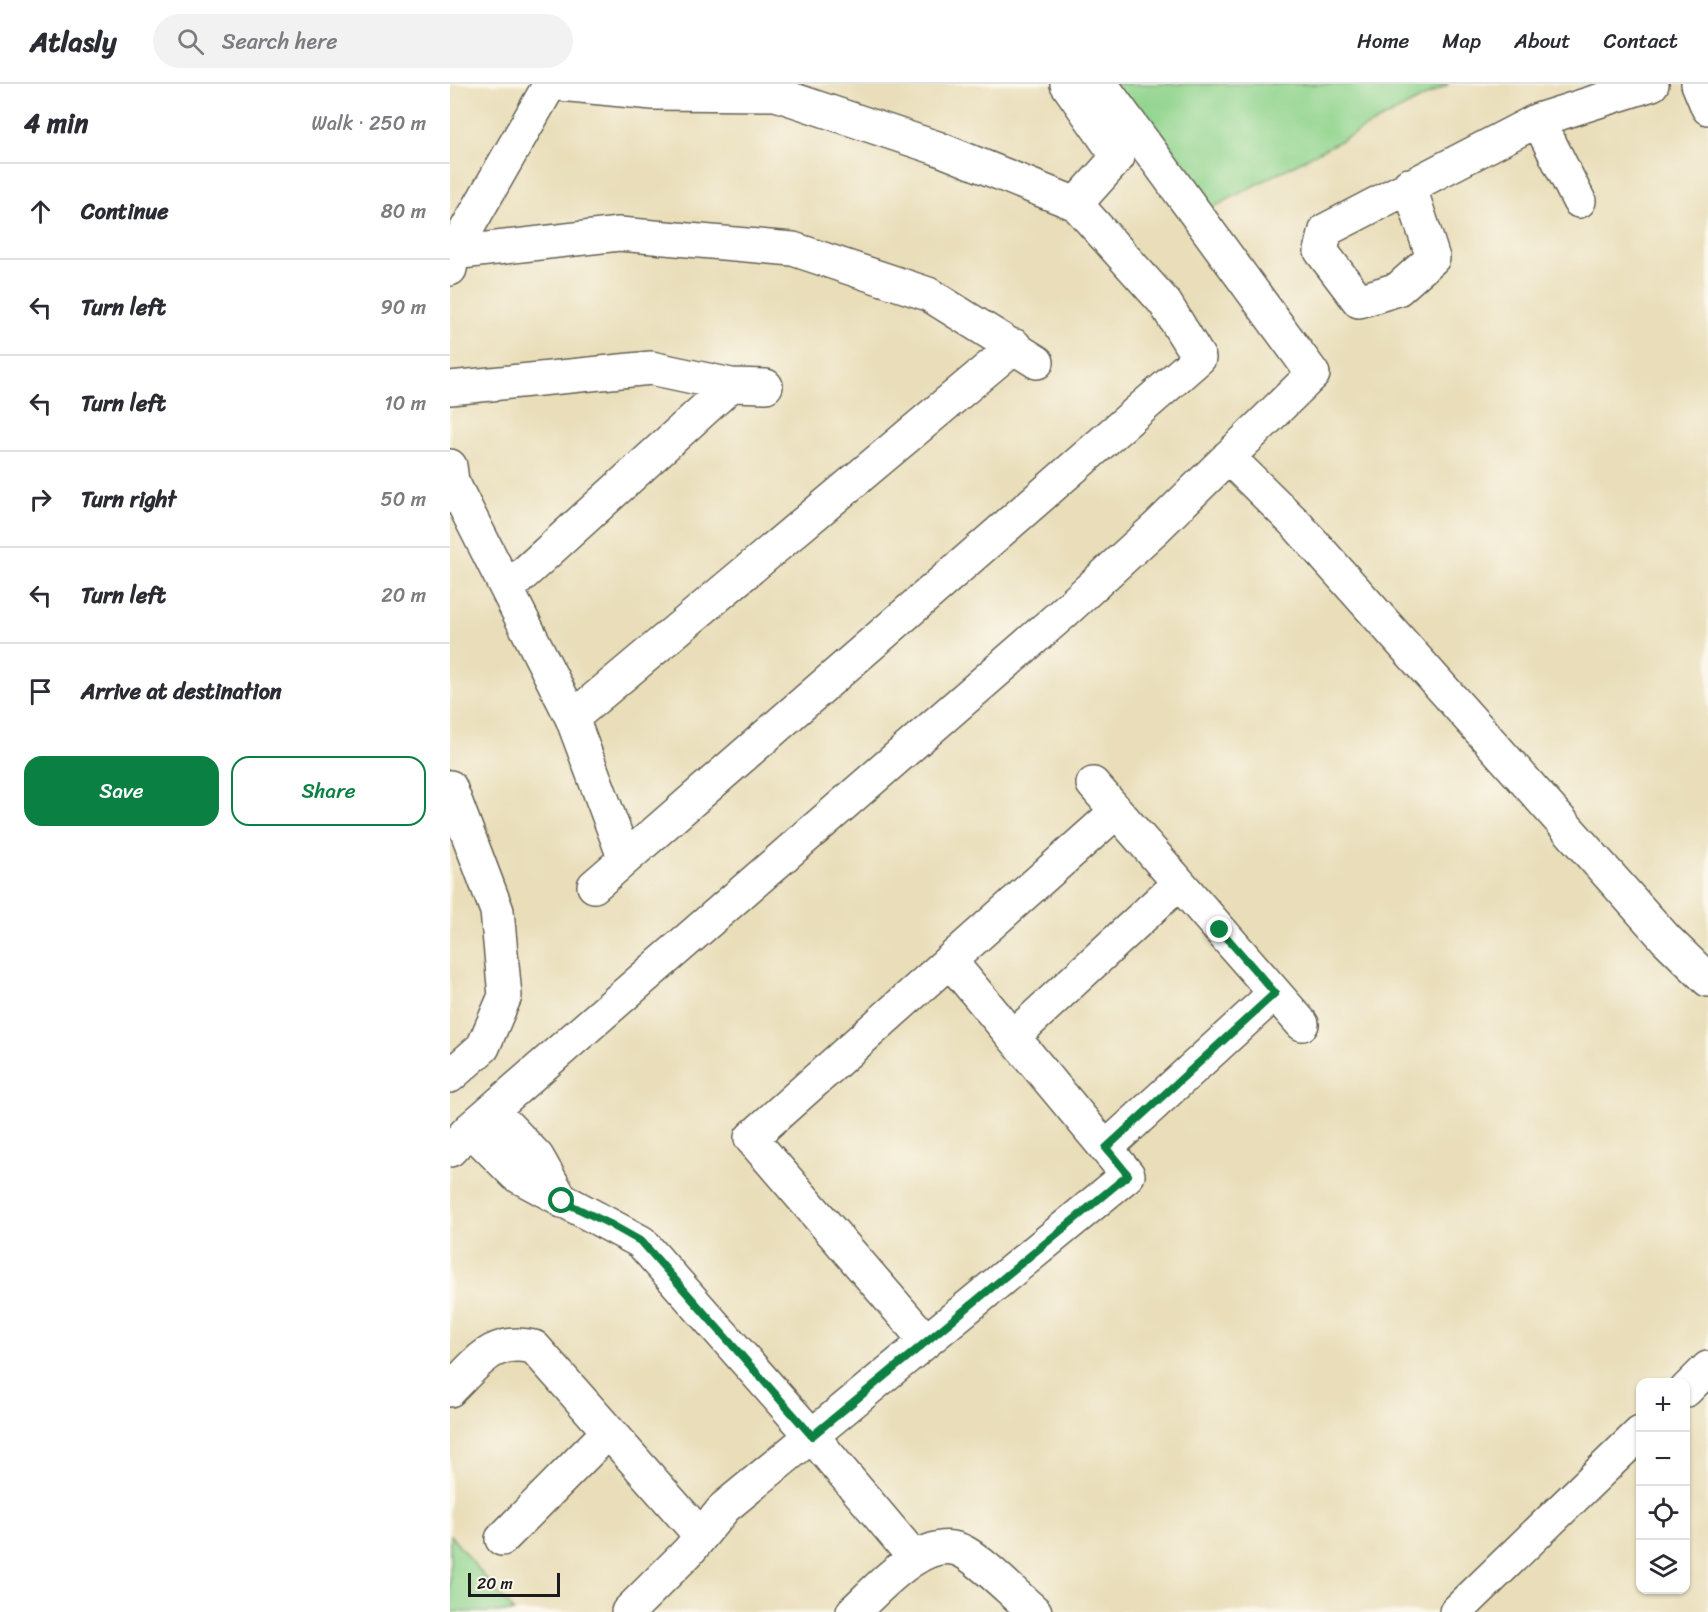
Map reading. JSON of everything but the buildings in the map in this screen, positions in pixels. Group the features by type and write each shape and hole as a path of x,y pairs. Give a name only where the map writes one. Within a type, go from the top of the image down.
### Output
{"street":[{"path":"452,261 550,84"},
{"path":"560,84 653,93 780,89 937,148 1076,204 1165,303 1198,358 624,857 594,886"},
{"path":"1067,84 1118,157 1076,204"},
{"path":"914,1556 642,1242 516,1175 471,1129 1061,615 1228,458 1313,374 1101,84"},
{"path":"1409,185 1539,120 1652,84"},
{"path":"1698,84 1708,108"},
{"path":"1539,120 1579,201"},
{"path":"452,261 619,234 793,249 928,294 1026,354 572,718"},
{"path":"450,388 651,368 731,385 766,386"},
{"path":"507,589 731,385"},
{"path":"1228,458 1296,524 1666,939 1708,980"},
{"path":"450,466 452,481 572,718 624,857"},
{"path":"1093,784 1302,1024"},
{"path":"450,787 497,911 505,996 483,1047 450,1076"},
{"path":"926,1341 751,1138 1116,812"},
{"path":"1013,1037 1179,883"},
{"path":"628,1612 725,1507 1128,1175 950,961"},
{"path":"1106,1148 1275,993"},
{"path":"450,1390 488,1352 503,1345 517,1343 534,1347 700,1536"},
{"path":"1690,1386 1708,1368"},
{"path":"502,1539 608,1432"},
{"path":"1456,1612 1636,1438"},
{"path":"853,1612 914,1556 938,1548 963,1551 1024,1609"}],"green space":[{"path":"1112,84 1449,84 1206,211"},
{"path":"450,1535 514,1612 450,1612"}],"route":[{"path":"562,1201 642,1242 812,1436 1128,1175 1106,1148 1275,993 1220,930"}]}
